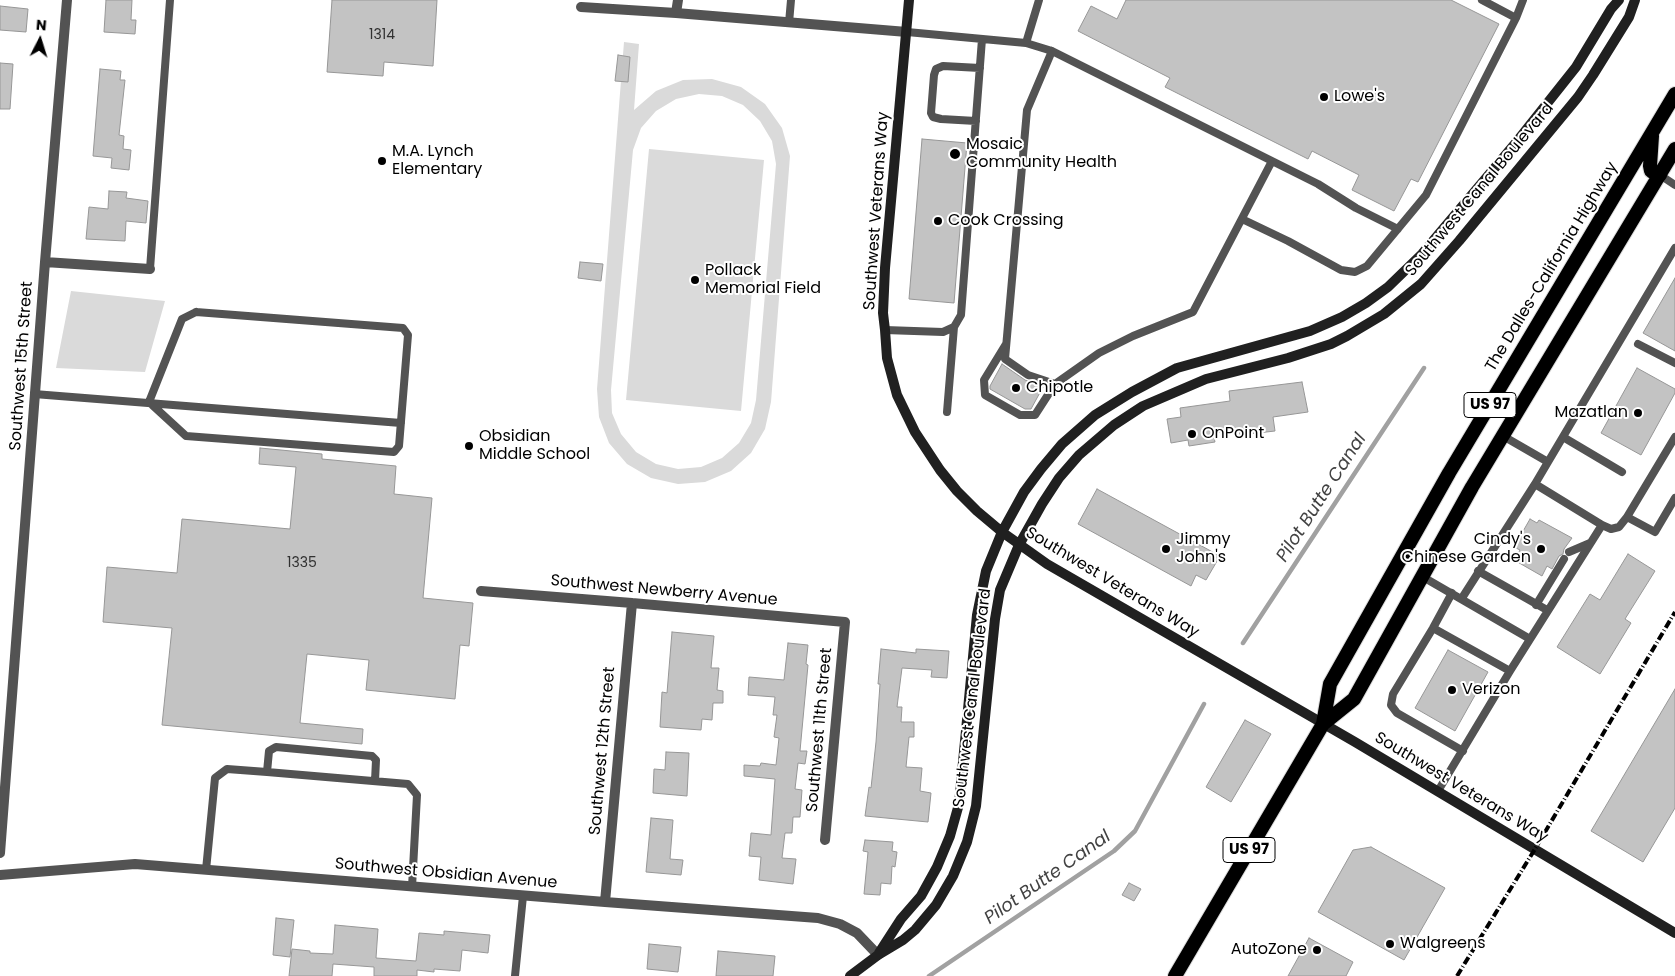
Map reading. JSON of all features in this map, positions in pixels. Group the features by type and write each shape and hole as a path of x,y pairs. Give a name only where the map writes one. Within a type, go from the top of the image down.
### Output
{"highway":[{"name":"The Dalles-California Highway","path":"1175,976 1323,724 1330,684 1449,473 1675,94"},
{"path":"1652,133 1650,166 1651,171 1660,175"},
{"name":"The Dalles-California Highway","path":"1323,724 1354,699 1472,487 1675,149"}],"main road":[{"name":"Southwest Veterans Way","path":"909,0 885,268 884,330 886,358 897,395 915,432 940,470 957,491 1002,532 1047,564 1323,724 1675,933"},
{"name":"Southwest Canal Boulevard","path":"878,955 901,919 921,896 937,867 950,836 959,804 977,615 986,571 1002,532 1024,492 1041,470 1062,444 1095,415 1132,392 1177,368 1310,331 1342,317 1388,288 1422,254 1514,145 1576,67 1611,9 1619,0"},
{"name":"Southwest Canal Boulevard","path":"850,976 915,930 936,905 953,876 967,842 976,806 981,772 995,619 1000,590 1019,545 1059,478 1079,455 1114,425 1144,406 1206,380 1288,358 1331,344 1384,314 1421,284 1465,234 1578,97 1629,17 1635,0"}],"street":[{"name":"Southwest 15th Street","path":"0,853 34,394 67,0"},
{"path":"676,13 678,0"},
{"path":"582,7 906,32"},
{"path":"45,262 150,269"},
{"name":"Southwest Newberry Avenue","path":"481,591 845,622"},
{"name":"Southwest 12th Street","path":"605,902 632,603"},
{"name":"Southwest 11th Street","path":"825,840 845,622"},
{"name":"Southwest Obsidian Avenue","path":"0,875 135,864 818,918 840,924 856,933 878,955"}],"lane":[{"path":"150,269 170,0"},
{"path":"789,23 791,0"},
{"path":"1026,43 1039,0"},
{"path":"1482,0 1516,18"},
{"path":"1242,219 1288,241 1341,270 1355,272 1367,266 1426,195 1516,18 1523,0"},
{"path":"906,32 1026,43 1052,50 1318,184 1356,208 1398,229"},
{"path":"947,412 954,327 960,315 982,39"},
{"path":"1052,50 1027,110 1006,359 1028,375 1055,384"},
{"path":"976,121 941,119 933,117 930,113 936,69 943,66 980,68"},
{"path":"1007,342 984,380 984,395 1020,415 1034,415 1055,384 1098,353 1133,336 1193,312 1272,161"},
{"path":"1660,175 1675,185"},
{"path":"1462,598 1535,484 1675,248"},
{"path":"196,312 404,328 408,335 399,446 394,452 186,436 149,402 182,319 196,312"},
{"path":"884,330 943,332 954,327"},
{"path":"1638,344 1675,363"},
{"path":"34,394 401,423"},
{"path":"1503,436 1548,462"},
{"path":"1563,437 1622,472"},
{"path":"1535,484 1602,525 1611,529 1619,527 1675,437"},
{"path":"1626,517 1655,532 1675,498"},
{"path":"1438,792 1547,610 1602,525"},
{"path":"1536,605 1566,555 1590,543"},
{"path":"1478,571 1547,610"},
{"path":"1423,577 1530,639"},
{"path":"1452,593 1393,694 1391,705 1397,713 1463,752"},
{"path":"1433,628 1510,671"},
{"path":"267,772 269,751 276,747 372,756 376,760 374,782"},
{"path":"206,870 215,778 227,769 267,772 408,784 417,795 412,887"},
{"path":"515,976 523,896"}],"shaded area":[{"path":"624,42 639,44 634,110 656,91 683,80 712,79 741,87 765,104 782,128 790,156 771,402 765,429 751,453 731,471 705,482 678,484 651,478 627,464 609,443 599,417 597,389","holes":["699,94 722,96 743,105 760,121 772,141 776,164 756,400 751,423 739,443 722,458 701,467 678,469 656,464 636,452 621,434 612,413 611,390 633,150 641,128 656,111 676,99"]},
{"name":"Pollack Memorial Field","path":"649,149 764,160 741,411 626,400"},
{"path":"71,291 165,301 145,372 56,368"}],"building":[{"path":"106,0 132,0 131,20 136,20 135,34 104,32"},
{"path":"332,0 437,0 433,66 384,62 383,76 327,72"},
{"name":"Lowe's","path":"1126,0 1451,0 1499,24 1418,182 1411,179 1394,211 1352,190 1359,175 1312,151 1308,159 1165,87 1170,78 1078,31 1091,6 1117,19"},
{"path":"0,6 28,9 26,32 0,30"},
{"path":"618,55 630,57 628,82 615,81"},
{"path":"0,63 13,64 10,109 0,109"},
{"path":"100,69 121,71 120,80 125,80 119,135 124,136 123,149 131,150 129,170 111,168 112,158 93,156"},
{"name":"Cook Crossing","path":"922,139 967,143 954,303 909,299"},
{"path":"109,191 127,192 126,198 148,201 146,223 126,221 125,241 86,239 89,207 108,209"},
{"path":"580,262 603,264 601,281 578,278"},
{"path":"1675,278 1675,351 1643,333"},
{"name":"Chipotle","path":"1002,364 1025,380 1043,387 1031,409 1025,409 990,389"},
{"name":"Mazatlan","path":"1637,368 1675,389 1675,393 1641,455 1601,433"},
{"path":"1302,382 1308,412 1273,417 1275,431 1240,435 1239,429 1213,433 1215,442 1189,446 1188,440 1171,443 1167,419 1181,417 1180,408 1230,401 1229,391"},
{"path":"260,448 322,454 322,459 396,466 394,494 432,498 423,598 473,603 469,646 460,645 455,699 366,690 369,660 307,654 300,723 363,729 362,744 162,725 172,628 103,622 107,567 177,573 182,519 290,529 296,467 259,464"},
{"path":"1097,489 1220,556 1206,580 1196,575 1191,586 1078,524"},
{"name":"Cindy's Chinese Garden","path":"1530,519 1537,523 1539,520 1572,538 1552,569 1547,566 1542,576 1514,560 1520,550 1514,547"},
{"path":"1628,554 1655,571 1625,619 1631,623 1600,674 1557,647 1590,594 1600,600"},
{"path":"672,632 714,636 711,668 719,668 717,690 723,691 723,703 713,703 712,720 702,719 701,730 660,727 662,692 667,693"},
{"path":"788,643 808,645 806,664 808,665 800,751 807,751 805,764 798,763 795,789 802,790 800,817 793,817 792,833 785,833 782,858 796,859 793,884 759,880 761,857 749,856 751,833 771,835 775,779 744,776 744,765 760,766 761,763 776,765 779,738 774,737 777,715 773,715 775,697 748,695 749,677 784,680"},
{"path":"881,649 916,653 916,649 949,651 947,678 931,677 932,670 902,668 897,707 902,707 901,722 914,722 914,737 909,737 906,767 922,768 920,791 931,793 928,822 865,816 869,787 871,788 876,742"},
{"name":"Verizon","path":"1448,650 1488,672 1455,731 1415,708"},
{"path":"1675,689 1675,808 1643,862 1591,831"},
{"path":"1245,720 1271,734 1231,802 1206,787"},
{"path":"666,752 689,753 687,796 653,793 654,769 665,770"},
{"path":"651,818 673,820 670,859 683,860 681,875 646,872"},
{"path":"865,840 893,842 892,851 897,852 895,867 892,866 891,884 881,883 880,895 864,894 868,852 863,851"},
{"name":"Walgreens","path":"1371,847 1445,888 1404,960 1318,912 1353,850"},
{"path":"1129,883 1141,889 1134,901 1122,895"},
{"path":"276,918 294,920 290,957 273,955"},
{"path":"335,925 378,929 376,958 416,961 419,933 444,935 444,931 490,935 488,953 462,950 460,971 434,969 434,972 417,970 417,976 374,976 374,967 333,964 332,976 289,976 292,949 310,951 310,953 333,954"},
{"name":"AutoZone","path":"1309,938 1353,962 1346,976 1288,976"},
{"path":"649,944 681,947 678,972 647,969"},
{"path":"718,951 775,956 773,976 716,976"}],"waterway":[{"name":"Pilot Butte Canal","path":"1243,643 1424,368"},
{"name":"Pilot Butte Canal","path":"929,976 1114,851 1135,831 1204,704"}],"railway":[{"path":"1457,976 1535,849 1675,612"}],"place":[{"name":"Lowe's","path":"1324,97"},
{"name":"Mosaic Community Health","path":"955,154"},
{"name":"M.A. Lynch Elementary","path":"382,161"},
{"name":"Cook Crossing","path":"938,221"},
{"name":"Pollack Memorial Field","path":"695,280"},
{"name":"Chipotle","path":"1016,388"},
{"name":"Mazatlan","path":"1638,413"},
{"name":"OnPoint","path":"1192,434"},
{"name":"Obsidian Middle School","path":"469,446"},
{"name":"Jimmy John's","path":"1166,549"},
{"name":"Cindy's Chinese Garden","path":"1541,549"},
{"name":"Verizon","path":"1452,690"},
{"name":"Walgreens","path":"1390,944"},
{"name":"AutoZone","path":"1317,950"}]}
